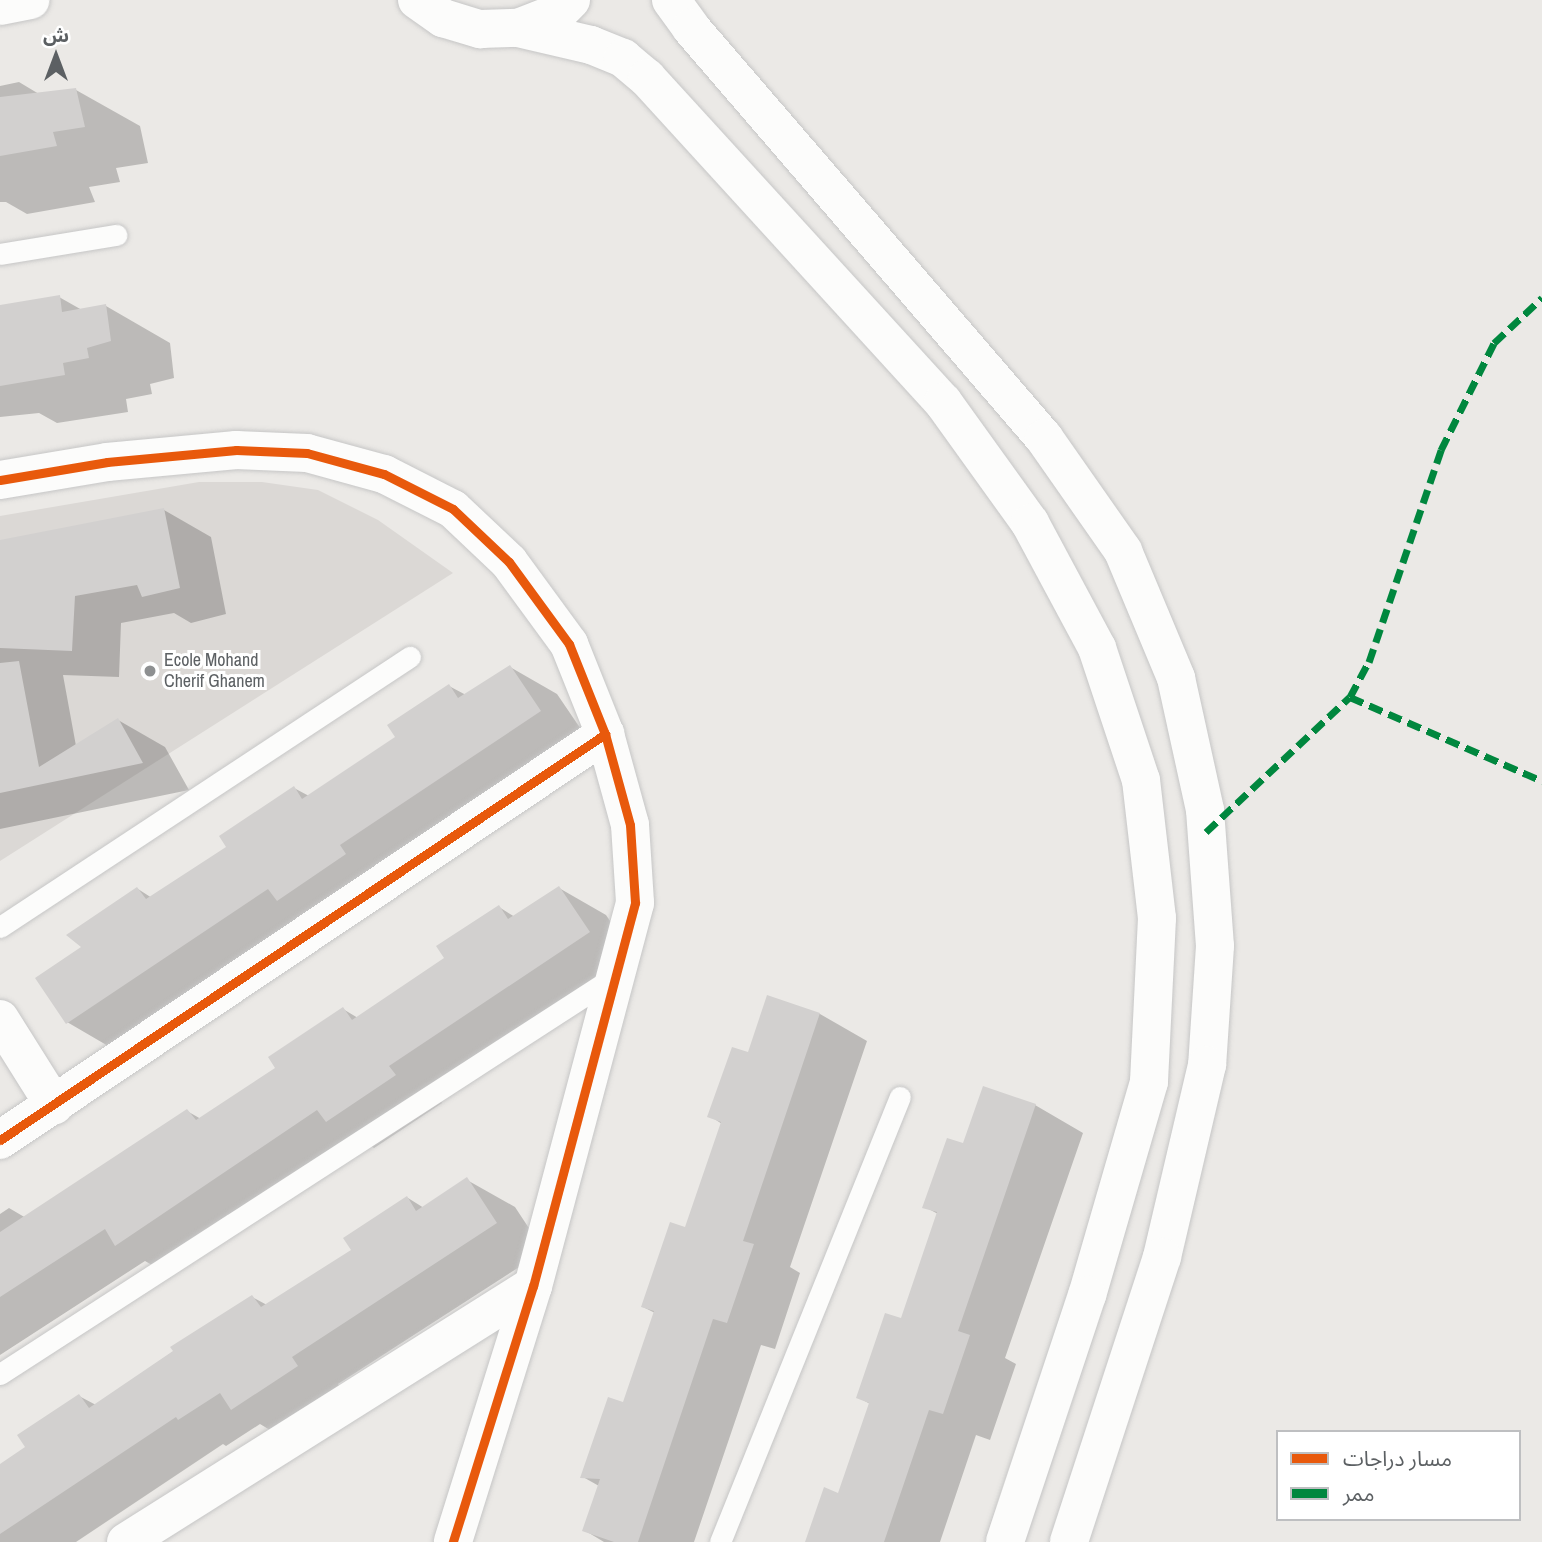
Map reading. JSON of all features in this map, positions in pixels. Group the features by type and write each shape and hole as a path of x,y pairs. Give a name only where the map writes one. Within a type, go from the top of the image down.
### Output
{"main road":[{"path":"0,6 30,0"},
{"path":"417,0 443,18 480,29 519,28 591,45 622,58 647,78 943,402 1030,523 1097,648 1141,780 1157,918 1149,1082 1087,1295 1005,1542"},
{"path":"519,28 559,12 571,0"},
{"path":"671,0 691,28 1044,438 1123,551 1176,678 1205,810 1215,946 1207,1065 1163,1257 1069,1542"},
{"path":"0,480 107,462 236,450 307,453 384,474 453,509 509,562 569,644 605,734 630,825 635,903 618,975 533,1286 453,1542"},
{"path":"0,1140 605,734"},
{"path":"0,1019 54,1105"},
{"path":"126,1542 533,1286"}],"lane":[{"path":"0,254 116,235"},
{"path":"0,927 410,657"},
{"path":"0,1374 618,975"},
{"path":"720,1542 900,1097"}],"shaded area":[{"name":"Ecole Mohand Cherif Ghanem","path":"199,482 262,482 318,490 378,520 453,573 0,861 0,516"}],"building":[{"path":"76,88 85,127 53,132 57,146 0,156 0,97"},
{"path":"60,295 62,312 106,304 111,341 87,348 89,358 63,363 65,375 0,386 0,305"},
{"path":"164,508 180,588 142,597 137,585 75,596 72,651 0,648 0,540"},
{"path":"19,661 39,767 118,718 143,763 0,793 0,663"},
{"path":"510,665 541,711 340,845 346,854 277,901 268,889 66,1024 35,978 81,947 66,935 137,887 146,899 226,847 219,836 294,786 302,799 395,737 387,725 449,684 458,698"},
{"path":"559,886 590,932 389,1066 396,1075 326,1122 317,1110 115,1246 105,1229 0,1297 0,1232 187,1109 196,1120 275,1068 268,1057 343,1007 352,1020 444,958 436,946 499,905 508,919"},
{"path":"767,995 820,1013 743,1241 754,1244 727,1323 713,1319 638,1542 614,1542 582,1531 600,1479 580,1478 608,1397 623,1402 654,1311 641,1307 670,1222 685,1227 721,1122 707,1117 732,1047 748,1052"},
{"path":"983,1086 1036,1104 958,1331 970,1335 943,1414 929,1410 884,1542 805,1542 824,1487 838,1493 869,1403 856,1398 885,1313 901,1318 937,1212 922,1208 947,1138 963,1143"},
{"path":"467,1177 497,1223 292,1357 298,1366 231,1410 220,1393 178,1420 176,1417 0,1534 0,1464 25,1447 17,1435 79,1394 89,1408 173,1351 170,1347 252,1295 261,1307 351,1250 343,1238 407,1196 416,1211"}],"marked path":[{"path":"1206,832 1350,697 1369,662 1441,450 1494,343 1542,298"},
{"path":"1350,697 1542,781"}],"cycle path":[{"path":"0,480 107,462 236,450 307,453 384,474 453,509 509,562 569,644 605,734 630,825 635,903 533,1286 453,1542"},
{"path":"0,1140 605,734"}],"place":[{"name":"Ecole Mohand Cherif Ghanem","path":"150,671"}]}
